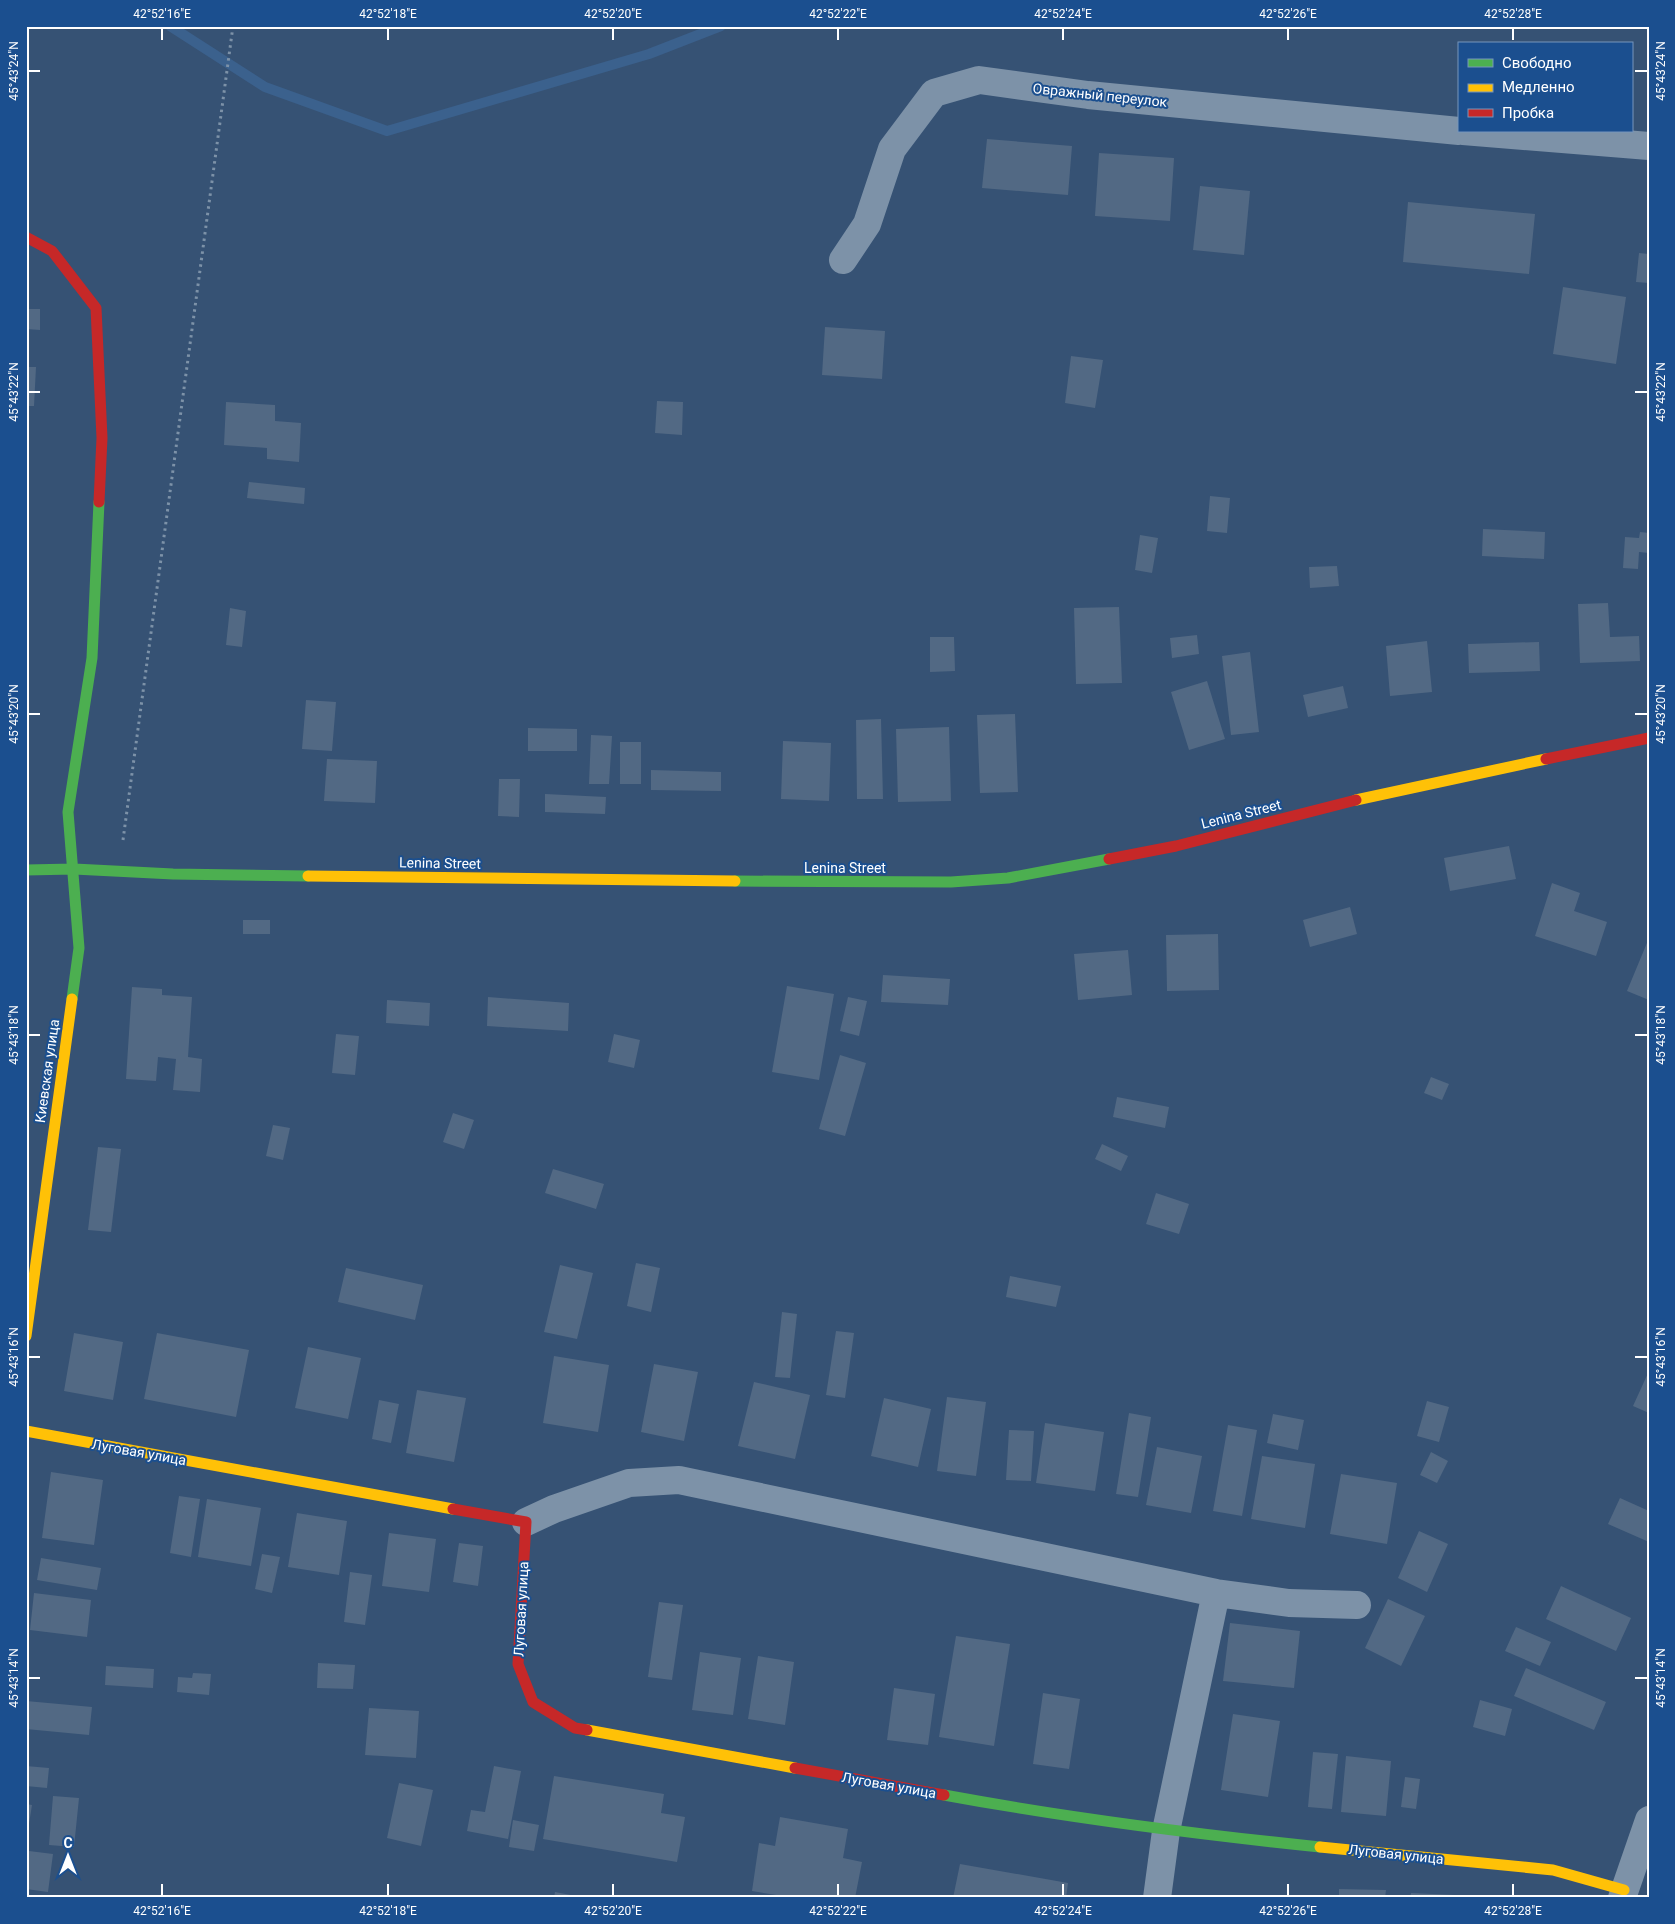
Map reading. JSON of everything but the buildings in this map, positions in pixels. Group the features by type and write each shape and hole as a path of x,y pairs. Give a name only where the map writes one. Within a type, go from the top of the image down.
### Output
{"street":[{"name":"Овражный переулок","path":"843,260 867,224 892,149 934,93 979,80 1088,95 1458,131"},
{"path":"1475,132 1649,146"},
{"name":"Киевская улица","path":"26,237 52,252 96,308 102,447 92,658 68,812 74,869 78,948 26,1336"},
{"name":"Lenina Street","path":"26,870 74,869 118,872 877,883 951,882 1008,878 1176,846 1375,795 1649,738"},
{"name":"Луговая улица","path":"26,1431 526,1522 518,1664 533,1702 575,1728 1029,1811 1166,1831 1553,1870 1623,1894"},
{"path":"526,1522 554,1509 629,1483 679,1480 1216,1593 1289,1603 1357,1606"},
{"path":"1157,1898 1166,1831 1216,1593"},
{"path":"1623,1894 1649,1820"}],"path":[{"path":"118,872 232,26"}],"waterway":[{"path":"170,26 265,87 387,131 649,54 721,26"}],"traffic: fast":[{"path":"72,999 79,948 68,812 92,658 99,502"},
{"path":"735,881 951,882 1008,878 1109,859"},
{"path":"26,870 74,869 173,874 308,876"},
{"path":"944,1795 1132,1825 1320,1847"}],"traffic: slow":[{"path":"1356,800 1546,759"},
{"path":"308,876 735,881"},
{"path":"26,1336 72,999"},
{"path":"26,1431 453,1509"},
{"path":"587,1730 795,1768"},
{"path":"1320,1847 1553,1870 1624,1890"}],"traffic: jam":[{"path":"26,237 52,251 96,308 102,438 99,502"},
{"path":"1546,759 1649,738"},
{"path":"1109,859 1176,846 1356,800"},
{"path":"453,1509 526,1522 518,1664 533,1702 575,1728 587,1730"},
{"path":"795,1768 944,1795"}]}
